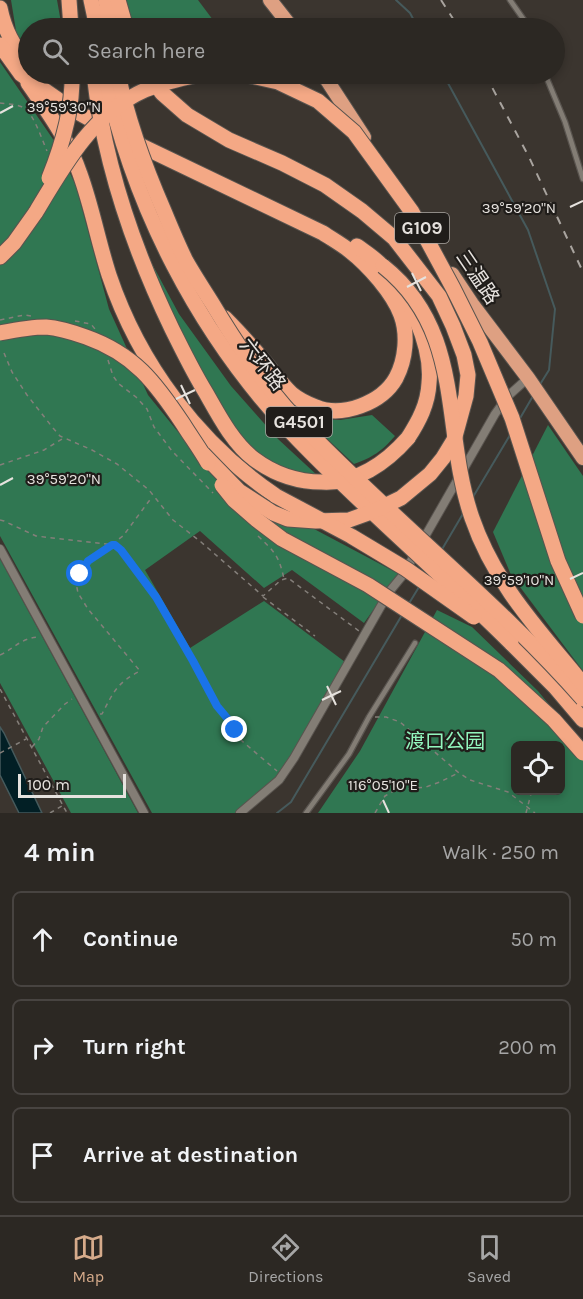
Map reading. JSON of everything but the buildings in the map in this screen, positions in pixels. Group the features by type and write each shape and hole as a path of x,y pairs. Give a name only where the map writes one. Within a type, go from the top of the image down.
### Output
{"highway":[{"path":"69,0 70,18"},
{"path":"91,0 91,18"},
{"path":"91,0 95,18"},
{"path":"106,0 109,18"},
{"path":"118,0 123,18"},
{"path":"270,0 284,18"},
{"path":"0,8 10,37 18,50"},
{"path":"0,45 18,62"},
{"path":"34,84 80,172 109,276 129,325 156,374 188,417 213,444 251,478 276,496 351,536 406,569 511,643"},
{"path":"41,84 56,99 90,121 323,233 383,266 399,279 416,301 439,347 446,374 462,483 483,546 518,605 583,684"},
{"path":"50,84 73,102 112,126 326,227 352,248 392,299 400,314 405,333 404,350 396,377 389,387 364,405 340,410 318,408 292,394 240,333 214,307"},
{"path":"36,212 57,160 66,124 72,84"},
{"path":"95,84 108,158 136,245 155,293 194,374 210,401 239,444 255,460 291,478 310,482 329,483 348,479 388,459 408,438 420,420 430,382 425,342 411,307 383,266"},
{"name":"六环路","path":"108,84 123,142 154,224 169,256 228,356 291,432 360,501 470,602 555,687 583,720"},
{"name":"六环路","path":"120,84 139,152 185,259 240,350 296,419 374,496 524,635 583,699"},
{"path":"155,84 187,115 229,140 325,185 362,211 394,238 439,296 464,355 468,375 466,396 454,440 430,474 401,498 350,520 288,519 273,513 239,491 203,454"},
{"path":"0,257 14,243 75,150 94,127 119,105 144,90 162,84"},
{"path":"282,84 318,100 354,132 412,212 453,288 489,363 512,418 558,561 583,616"},
{"name":"三温路","path":"329,84 462,290 528,378"},
{"path":"0,333 47,327 67,330 98,341 123,355 146,374 168,402 217,478 234,500 257,520 282,539 368,585 499,670 554,720 583,753"},
{"name":"G109","path":"528,378 583,458"}],"street":[{"path":"240,813 279,780 389,592 403,575 495,414 508,396 528,378"},
{"path":"0,549 144,813"}],"lane":[{"path":"510,0 523,18"},
{"path":"549,84 565,122 583,179"},
{"path":"306,813 349,754 369,717 416,643"}],"path":[{"path":"0,103 24,108 33,119 47,152"},
{"path":"0,320 24,315 35,316"},
{"path":"68,319 90,324 98,333"},
{"path":"4,353 12,372 27,395 53,428 64,438 117,464 153,495 173,520 263,596 315,636"},
{"path":"106,354 119,384 147,409 154,427 172,451 217,497"},
{"path":"0,465 44,450 64,438"},
{"path":"90,714 102,714 114,690 126,679 140,671 88,609 78,593 76,583 88,561 123,536 153,495"},
{"path":"0,520 36,536 115,545 121,550 156,597 217,706 242,741 282,775"},
{"path":"259,537 275,552 284,579"},
{"path":"263,596 281,580 288,578 365,635"},
{"path":"0,655 30,637 47,636"},
{"path":"0,689 67,813"},
{"path":"32,748 39,739 43,727 65,704 79,694"},
{"path":"369,717 386,717 400,722 459,773 470,780 508,792 536,813"},
{"path":"0,753 27,739"},
{"path":"375,813 385,796 395,790 426,787 459,773"},
{"path":"526,813 531,795"},
{"path":"50,813 63,806"}],"green space":[{"path":"11,0 57,0 60,18 18,18 18,39"},
{"path":"123,0 198,0 212,18 128,18"},
{"path":"0,62 57,145 76,186 109,309 148,395 205,465 284,513 399,574 364,623 292,570 264,588 200,531 145,570 190,648 264,601 349,665 284,781 246,813 152,813 0,536"},
{"path":"129,221 179,314 231,386 278,439 318,476 285,477 232,439 159,321 123,224"},
{"path":"372,415 395,436 376,453 354,464 305,418 340,420"},
{"path":"548,425 583,476 583,671 511,575 493,532"},
{"path":"0,559 138,813 71,813 0,683"},
{"name":"渡口公园","path":"437,610 472,627 538,691 583,746 583,813 318,813 360,751"}],"water":[{"path":"0,727 42,813 19,813 0,775"}],"waterway":[{"path":"396,0 413,18"},
{"path":"448,84 528,230 555,309 549,370 539,386"},
{"path":"519,420 533,396"},
{"path":"473,497 510,435"},
{"path":"441,551 464,512"},
{"path":"408,605 419,587"},
{"path":"277,813 291,802 402,615"}],"railway":[{"path":"441,0 453,18"},
{"path":"490,84 529,157 583,272"}],"route":[{"path":"80,574 88,561 112,545 121,550 156,597 217,706 235,730"}]}
